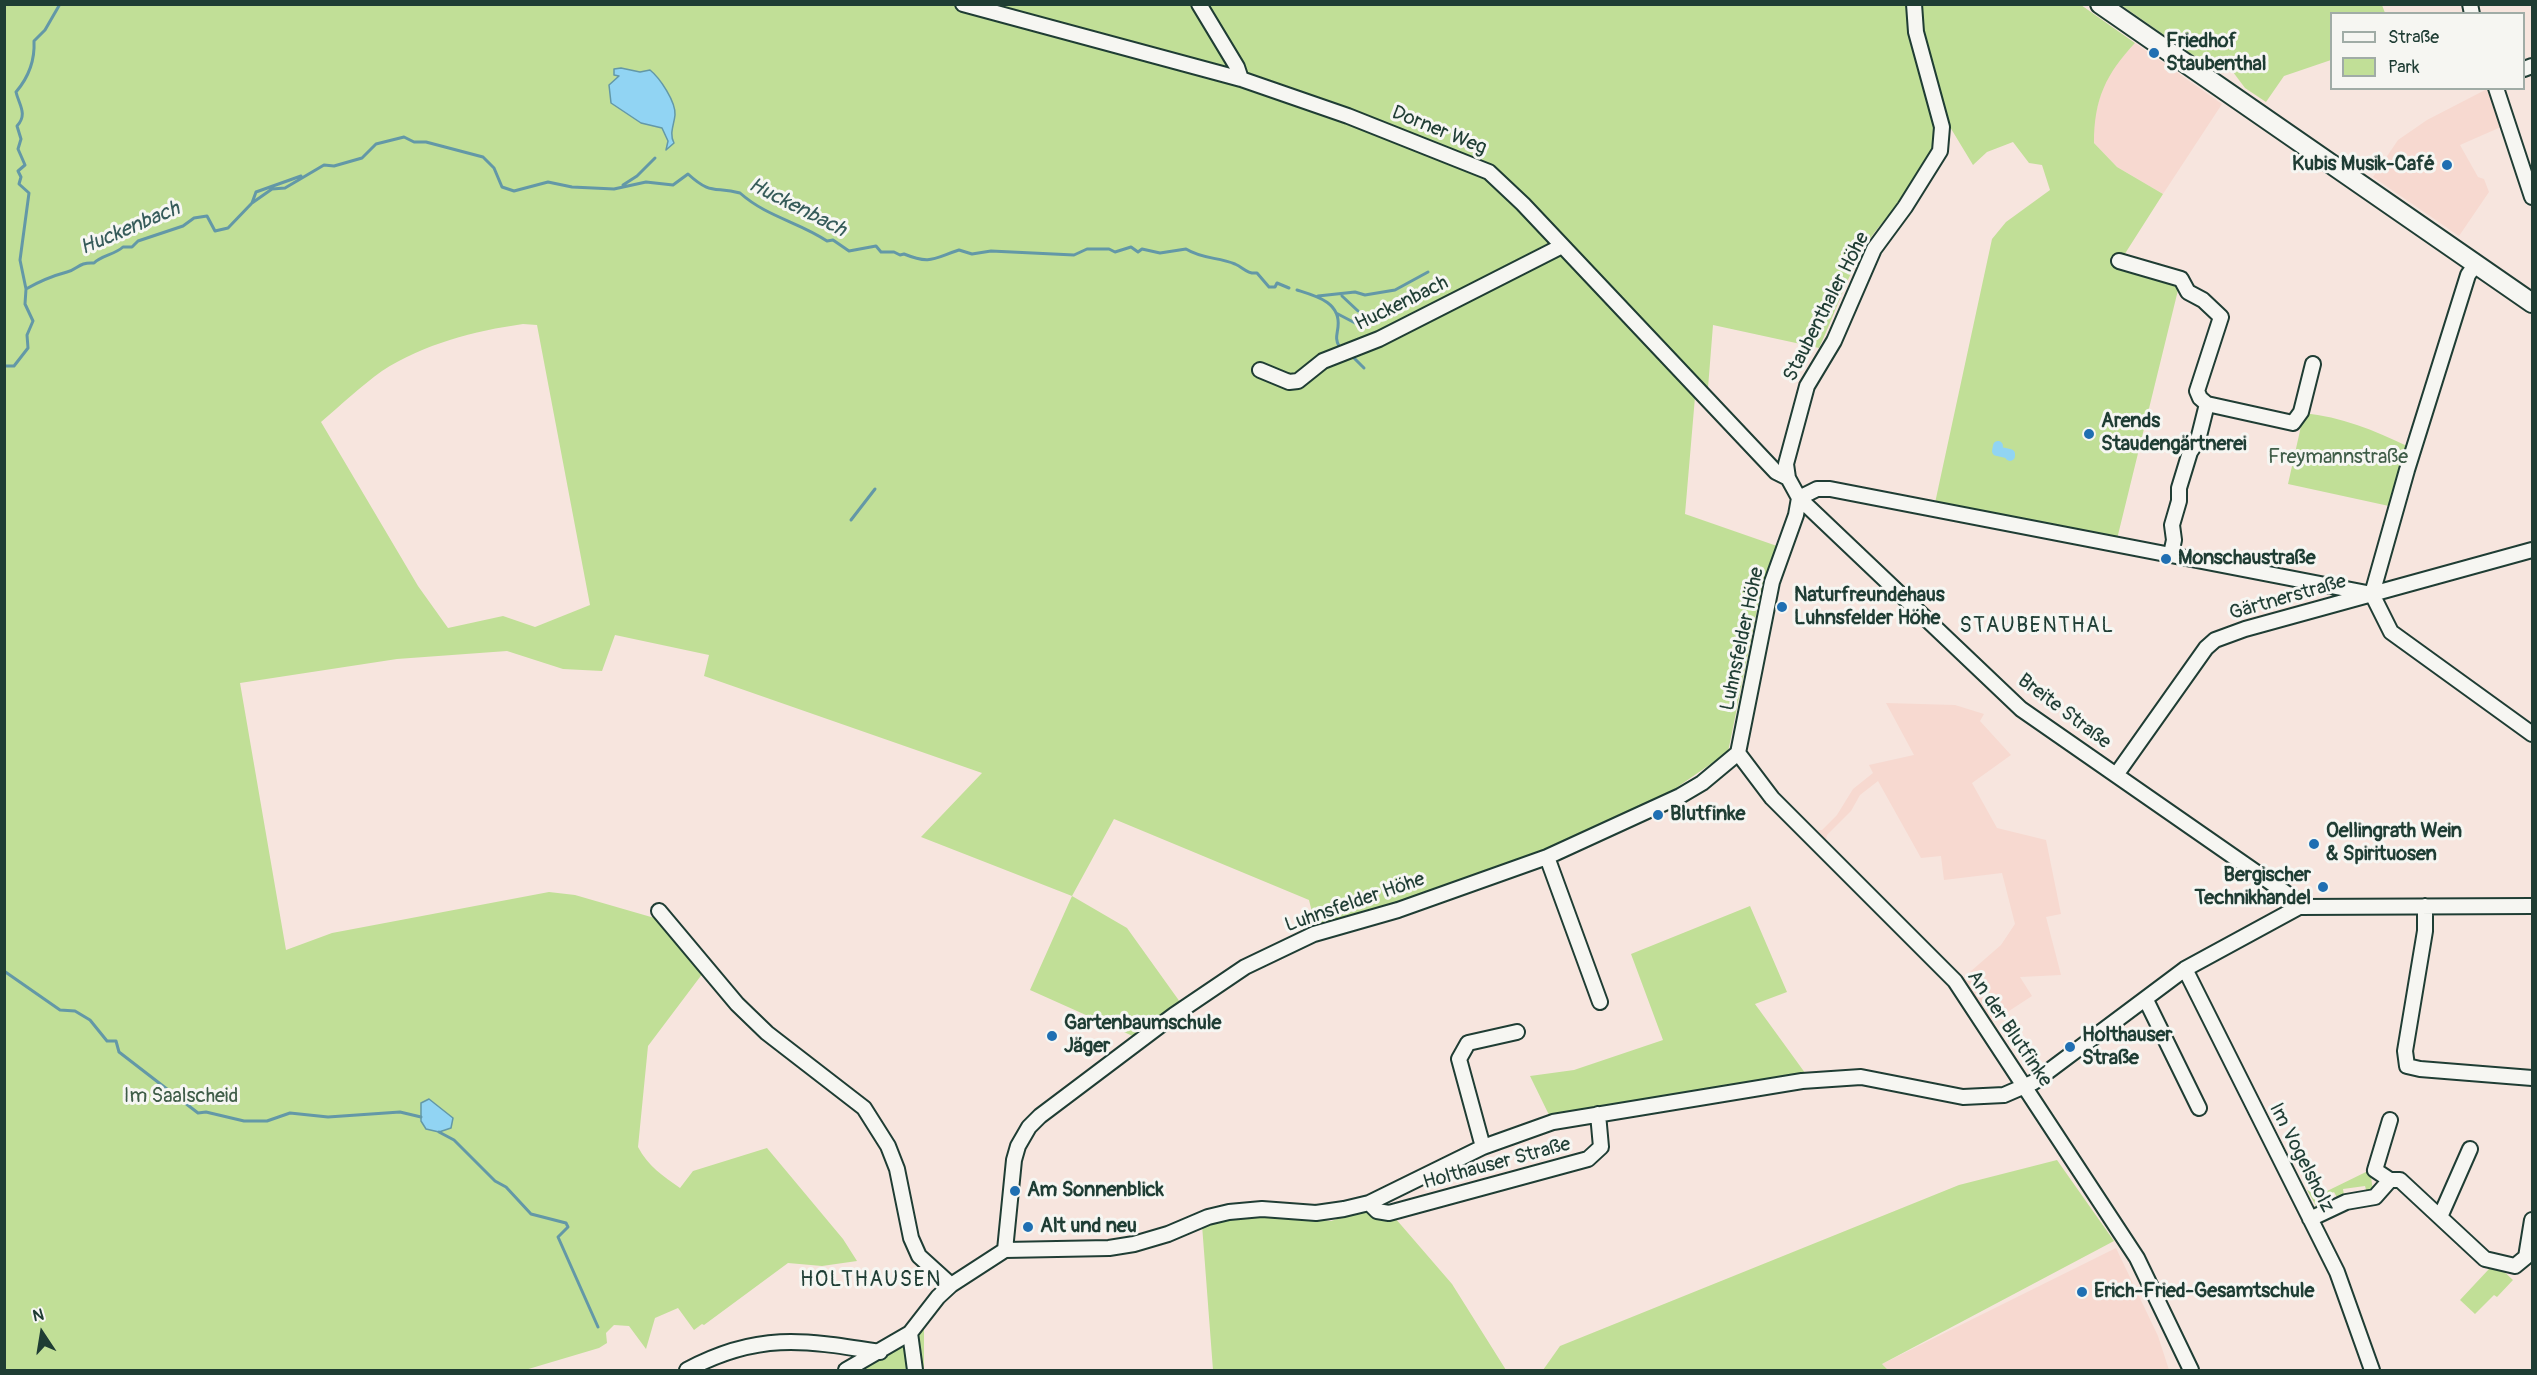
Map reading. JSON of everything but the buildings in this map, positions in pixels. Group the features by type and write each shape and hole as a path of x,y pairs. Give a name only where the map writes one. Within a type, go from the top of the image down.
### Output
{"main road":[{"path":"2100,4 2532,303"}],"street":[{"name":"Dorner Weg","path":"963,4 1241,79 1348,116 1489,172 1776,472 1788,478"},
{"path":"1199,4 1237,67 1241,79"},
{"name":"Staubenthaler Höhe","path":"1788,478 1786,464 1807,386 1834,341 1874,249 1905,207 1940,151 1942,127 1916,32 1914,4"},
{"path":"2497,90 2532,197"},
{"name":"Huckenbach","path":"1260,370 1294,383 1323,361 1378,339 1562,246"},
{"path":"2119,261 2181,279 2188,292 2204,300 2221,317 2198,391 2200,398 2207,404 2293,423 2301,412 2313,364"},
{"path":"2475,265 2468,274 2372,594 2391,632 2532,734"},
{"path":"2171,554 2174,540 2172,525 2179,501 2179,488 2190,452 2199,440 2207,404"},
{"path":"1788,478 1799,498 1817,489 1830,489 2372,594"},
{"name":"Luhnsfelder Höhe","path":"1005,1250 1014,1160 1018,1146 1029,1127 1156,1028 1245,967 1314,934 1398,910 1547,857 1680,796 1702,783 1738,753 1772,582 1799,498"},
{"name":"Breite Straße","path":"1799,498 2021,709 2303,906"},
{"name":"Gärtnerstraße","path":"2116,775 2206,648 2215,640 2245,629 2532,550"},
{"name":"An der Blutfinke","path":"1738,753 1788,814 1955,981 2137,1258 2191,1371"},
{"path":"1547,857 1600,1002"},
{"path":"2303,906 2532,906"},
{"name":"Holthauser Straße","path":"1005,1250 1109,1248 1157,1238 1208,1217 1229,1212 1262,1209 1316,1213 1369,1203 1483,1147 1553,1122 1802,1081 1861,1077 1963,1097 1986,1098 2026,1088 2185,969 2303,906"},
{"path":"2425,906 2425,931 2405,1051 2407,1066 2420,1070 2532,1078"},
{"path":"659,911 737,1004 767,1033 872,1116 897,1169 911,1238 919,1256 951,1285"},
{"name":"Im Vogelsholz","path":"2185,969 2337,1272 2372,1371"},
{"path":"2146,1000 2199,1108"},
{"name":"Holthauser Straße","path":"1483,1147 1459,1059 1468,1043 1517,1032"},
{"name":"Holthauser Straße","path":"1369,1203 1377,1210 1389,1212 1588,1159 1601,1147 1598,1114"},
{"path":"2390,1120 2375,1170 2390,1180 2400,1180 2485,1259 2515,1266 2526,1257 2532,1220"},
{"path":"2440,1217 2470,1149"},
{"path":"2310,1219 2346,1202 2375,1197 2390,1180"},
{"path":"846,1371 910,1333 951,1285 1005,1250"},
{"path":"910,1333 915,1371"},
{"path":"687,1371 737,1349 775,1341 806,1341 880,1352"}],"shaded area":[{"path":"2135,43 2222,104 2163,194 2117,167 2094,143 2094,119 2103,85 2114,66"},
{"path":"2485,90 2489,90 2501,127 2460,145 2478,177 2484,179 2489,192 2459,236 2373,177 2398,140 2427,120"},
{"path":"1886,703 1955,705 1984,714 1980,721 2011,755 1972,783 1997,828 2046,840 2061,914 2046,917 2061,975 2020,977 2032,996 1992,1022 1963,978 2001,945 2015,924 2002,873 1944,880 1941,856 1921,858 1878,781 1860,795 1851,811 1827,835 1826,840 1817,830 1822,830 1837,815 1853,789 1873,773 1869,765 1914,755"},
{"name":"Erich-Fried-Gesamtschule","path":"2116,1248 2158,1336 2169,1370 1888,1370 1882,1364"}],"green space":[{"name":"Im Saalscheid","path":"5,5 1907,5 1912,38 1934,118 1935,133 1926,164 1907,194 1864,248 1851,272 1819,348 1713,325 1708,388 1695,397 1685,514 1777,546 1759,600 1728,752 1663,797 1551,849 1439,891 1316,928 1309,900 1114,819 1072,896 921,837 982,773 704,676 709,655 615,635 602,671 563,669 507,651 397,659 240,683 286,950 332,933 549,892 575,895 658,919 703,973 648,1046 638,1147 642,1154 662,1175 680,1188 693,1171 767,1148 843,1239 857,1261 822,1266 788,1263 694,1330 678,1308 655,1318 646,1349 629,1326 614,1325 606,1333 607,1343 599,1348 525,1370 5,1370","holes":["523,324 537,325 590,605 535,627 503,616 448,628 418,586 321,422 382,371 415,353 486,330"]},
{"path":"1921,5 2081,5 2135,43 2109,77 2099,100 2094,143 2117,167 2163,194 2119,263 2180,282 2117,539 1935,503 1992,239 2006,222 2050,190 2042,165 2029,163 2013,142 1987,152 1973,165 1950,127 1924,36"},
{"path":"2121,5 2382,5 2385,12 2330,12 2330,60 2284,76 2266,102 2245,88 2233,72 2213,69"},
{"name":"Freymannstraße","path":"2304,413 2357,425 2407,446 2389,506 2288,484"},
{"path":"1072,896 1127,928 1180,1002 1135,1037 1030,990"},
{"path":"1750,906 1787,992 1755,1004 1808,1077 1550,1117 1530,1076 1574,1070 1663,1040 1631,954"},
{"path":"2057,1160 2114,1241 1882,1364 1888,1370 1543,1370 1560,1346 1959,1185"},
{"path":"2370,1170 2373,1191 2368,1197 2365,1186 2343,1189 2345,1201 2340,1203 2334,1192 2321,1199 2326,1210 2320,1213 2307,1190 2323,1193"},
{"path":"1365,1210 1395,1218 1452,1284 1506,1370 1213,1370 1202,1225 1250,1212 1331,1221"},
{"path":"2499,1267 2513,1280 2497,1297 2494,1295 2475,1314 2460,1300 2489,1269"},
{"path":"924,1328 924,1370 857,1370"}],"water":[{"path":"614,69 640,72 650,70 667,91 675,115 672,133 674,143 666,150 668,141 662,128 641,123 611,103 609,85 619,76 614,75"},
{"path":"429,1099 453,1118 451,1128 439,1132 426,1129 421,1121 421,1103"}],"waterway":[{"path":"4,366 14,366 28,348 27,335 33,321 25,304 26,289 20,260 29,193 19,184 21,177 18,171 25,165 18,149 21,139 17,126 22,117 22,109 16,92 30,68 34,41 45,30 60,4"},
{"name":"Huckenbach","path":"26,289 82,265 94,263 123,247 132,247 138,241 183,226 194,218 207,216 215,231 228,228 252,203 272,189 285,188 324,165 334,166 362,158 376,144 404,137 414,142 426,142 483,157 494,168 502,187 514,191 548,182 572,187 614,189 646,182 673,185 688,174 708,188 740,193 772,214 827,241 833,240 849,251 876,246 881,252 894,252 927,260 959,250 972,254 991,251 1074,255 1087,249 1109,249 1115,252 1131,247 1138,252 1142,249 1160,253 1186,249 1198,255 1235,264 1251,273 1257,273 1269,287 1275,287 1277,283 1289,288"},
{"path":"623,185 637,176 655,158"},
{"name":"Huckenbach","path":"252,203 256,192 301,176"},
{"path":"1318,296 1355,292 1365,295 1395,290 1428,272"},
{"name":"Huckenbach","path":"1297,290 1326,301 1336,312 1339,346"},
{"path":"1342,296 1358,311"},
{"path":"1336,313 1357,324"},
{"name":"Huckenbach","path":"1353,357 1364,368"},
{"path":"1998,446 1997,451 2010,454 2010,456"},
{"path":"851,520 875,489"},
{"path":"4,971 60,1010 75,1011 90,1020 107,1041 116,1041 119,1052 198,1113 206,1112 244,1121 267,1121 290,1113 328,1117 400,1112 421,1117"},
{"path":"439,1132 454,1140 495,1181 506,1187 531,1214 566,1223 568,1227 558,1237 598,1327"}],"place":[{"name":"Friedhof Staubenthal","path":"2154,53"},
{"name":"Kubis Musik-Café","path":"2447,165"},
{"name":"Arends Staudengärtnerei","path":"2089,434"},
{"name":"Monschaustraße","path":"2166,559"},
{"name":"Naturfreundehaus Luhnsfelder Höhe","path":"1782,607"},
{"name":"Blutfinke","path":"1658,815"},
{"name":"Oellingrath Wein & Spirituosen","path":"2314,844"},
{"name":"Bergischer Technikhandel","path":"2323,887"},
{"name":"Gartenbaumschule Jäger","path":"1052,1036"},
{"name":"Holthauser Straße","path":"2070,1047"},
{"name":"Am Sonnenblick","path":"1015,1191"},
{"name":"Alt und neu","path":"1028,1227"},
{"name":"Erich-Fried-Gesamtschule","path":"2082,1292"}],"district":[{"name":"STAUBENTHAL","path":"2037,627"},
{"name":"HOLTHAUSEN","path":"871,1281"}]}
